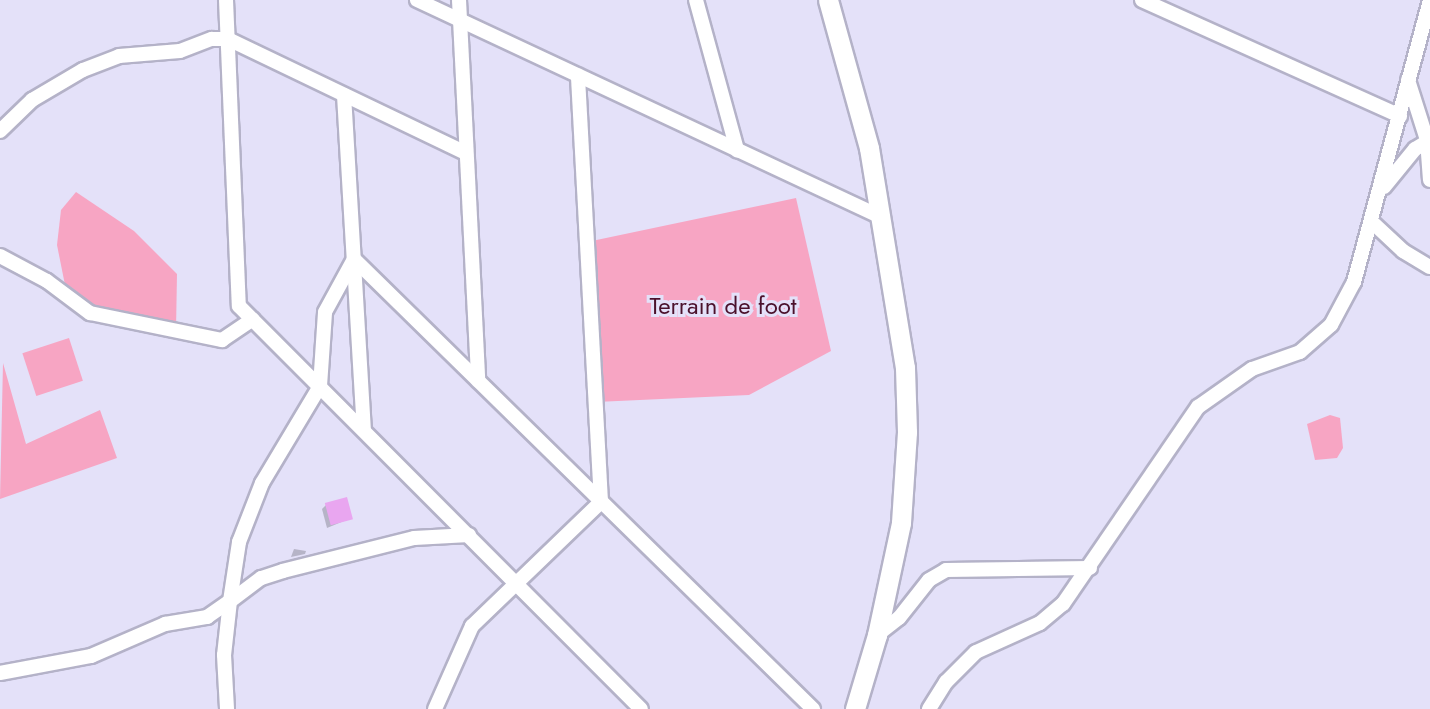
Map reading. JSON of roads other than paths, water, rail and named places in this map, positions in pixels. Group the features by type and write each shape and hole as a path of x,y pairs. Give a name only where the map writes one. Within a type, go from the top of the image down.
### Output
{"main road":[{"path":"828,0 862,117 881,217 904,360 907,432 901,523 877,635 855,709"}],"street":[{"path":"226,0 239,306 641,709"},
{"path":"417,0 881,217"},
{"path":"459,0 478,381"},
{"path":"695,0 737,150"},
{"path":"1142,0 1400,116"},
{"path":"929,709 961,665 976,652 1046,619 1090,568 1198,407 1252,369 1300,352 1331,325 1354,282 1430,1"},
{"path":"0,131 50,88 95,65 119,56 180,51 212,39 228,39 467,153"},
{"path":"435,709 472,626 601,502 578,76"},
{"path":"1408,79 1428,140 1430,180"},
{"path":"344,95 364,430"},
{"path":"1381,190 1428,140"},
{"path":"1372,222 1430,267"},
{"path":"0,256 47,281 90,313 222,340 253,319"},
{"path":"354,259 813,709"},
{"path":"228,709 224,656 239,542 262,483 320,386 325,312 354,259"},
{"path":"0,673 91,656 165,624 207,617 261,578 283,571 415,538 468,536"},
{"path":"877,635 899,618 929,580 946,570 1090,568"}],"park label":[{"name":"Terrain de foot","path":"723,306"}]}
